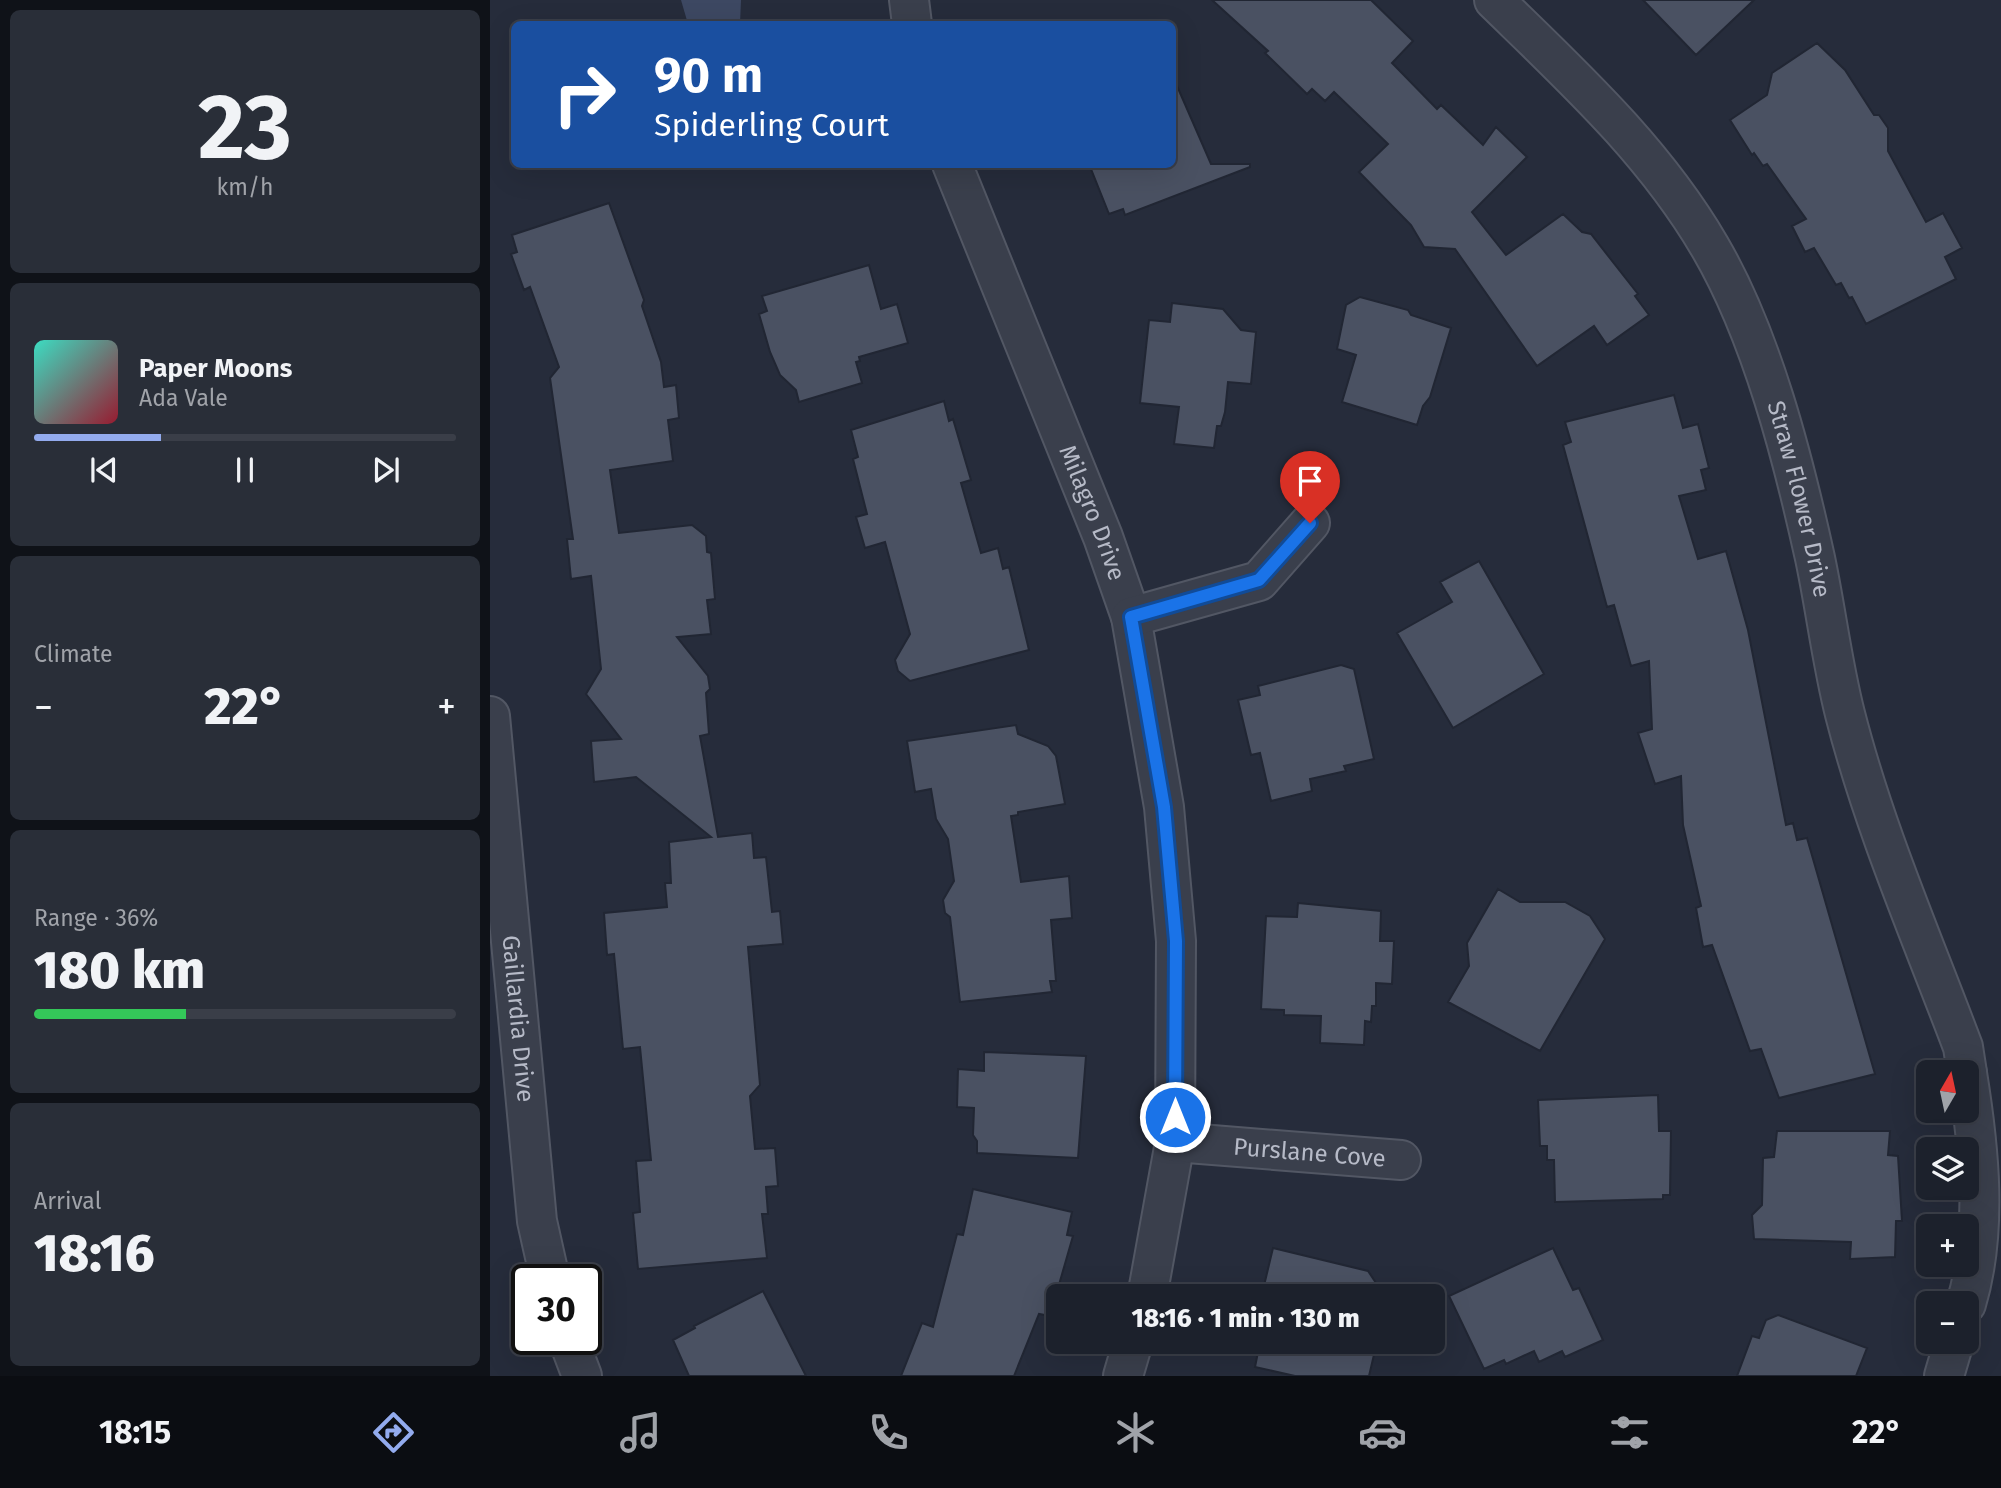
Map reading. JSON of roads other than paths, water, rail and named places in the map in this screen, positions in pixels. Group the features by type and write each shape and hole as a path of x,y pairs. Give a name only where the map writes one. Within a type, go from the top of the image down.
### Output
{"street":[{"path":"909,0 912,21"},
{"name":"Straw Flower Drive","path":"1494,0 1608,110 1653,166 1710,247 1754,341 1791,461 1815,558 1845,715 1878,817 1963,1047 1965,1060"},
{"name":"Milagro Drive","path":"954,168 1103,537 1131,617 1166,821 1176,941 1175,1142 1149,1284"},
{"path":"1131,617 1259,580 1310,523"},
{"name":"Gaillardia Drive","path":"490,716 537,1221 547,1264"},
{"name":"Straw Flower Drive","path":"1968,1291 1979,1219 1975,1124"},
{"name":"Purslane Cove","path":"1175,1142 1401,1160"},
{"path":"1123,1376 1129,1354"},
{"path":"1944,1376 1950,1354"},
{"path":"574,1355 582,1376"}],"water":[{"path":"681,0 741,0 740,21 687,21"}]}
